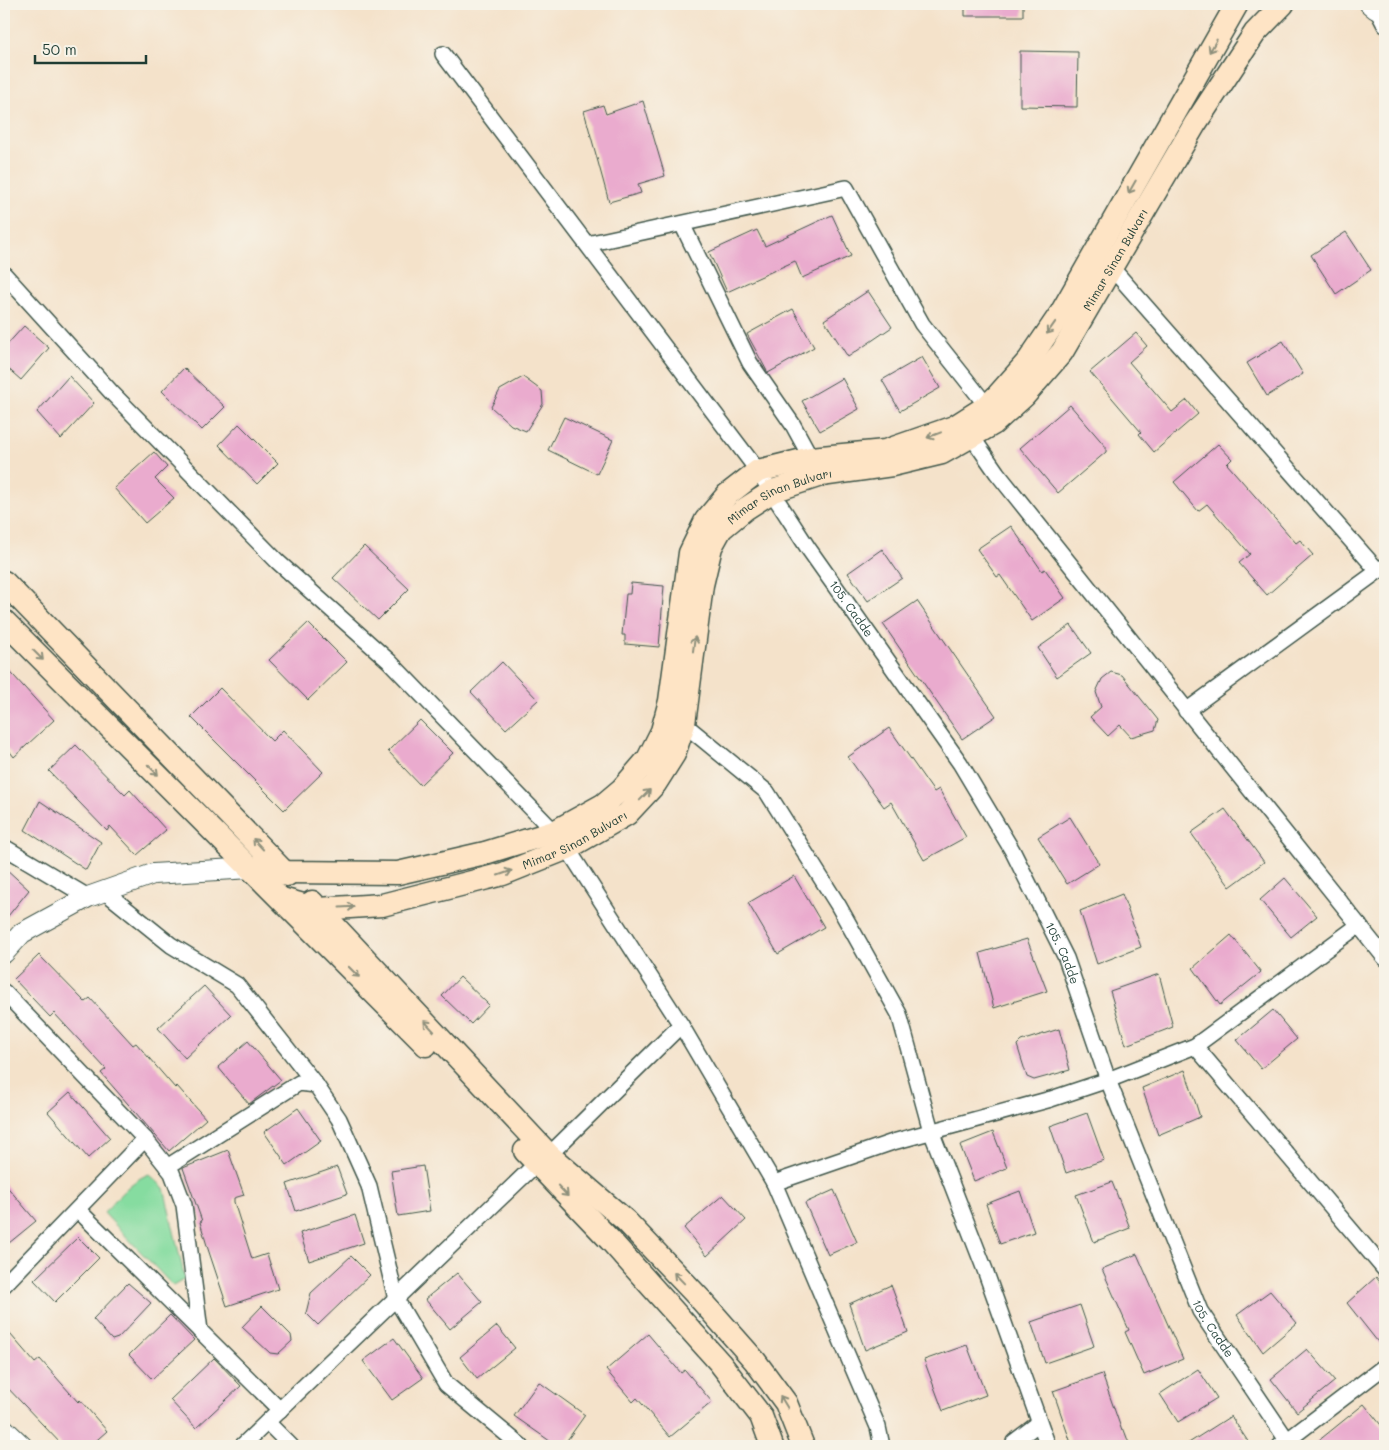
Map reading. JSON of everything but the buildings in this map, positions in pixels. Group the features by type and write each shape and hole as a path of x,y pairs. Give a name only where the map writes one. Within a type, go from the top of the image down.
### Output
{"main road":[{"name":"Mimar Sinan Bulvarı","path":"251,868 284,872 398,873 485,853 561,840 622,789 648,759 662,731 670,701 690,553 706,520 727,495 758,471 811,458 885,451 954,428 987,406 1029,360 1061,313 1237,4"},
{"name":"Mimar Sinan Bulvarı","path":"282,899 318,908 382,905 503,874 561,840 627,814 655,784 674,754 684,724 702,585 711,547 721,529 745,509 773,491 821,475 892,465 942,453 993,424 1024,396 1062,352 1110,266 1206,107 1255,33 1283,4"},
{"path":"4,582 318,908 543,1159 610,1240 720,1363 761,1416 772,1446"},
{"path":"4,621 441,1060 543,1159 626,1221 755,1361 786,1403 803,1446"}],"street":[{"name":"105. Cadde","path":"443,54 773,491 808,548 960,762 1012,850 1066,958 1108,1080 1200,1311 1286,1445"},
{"path":"587,244 846,188 922,324 987,406"},
{"path":"682,224 750,363 793,425 811,458"},
{"path":"1110,266 1382,568 1186,711"},
{"path":"4,274 112,394 278,562 389,661 561,840 681,1025 774,1183 878,1427 882,1446"},
{"path":"972,437 997,473 1385,958"},
{"path":"684,724 767,792 838,905 899,1014 931,1131 985,1270 1048,1446"},
{"path":"4,847 96,894 171,945 237,985 316,1085 339,1119 369,1186 396,1299 446,1384 522,1446"},
{"path":"4,953 22,933 96,894 153,874 251,868"},
{"path":"774,1183 931,1131 1051,1099 1108,1080 1195,1046 1359,925"},
{"path":"4,992 145,1139 172,1173 184,1205 200,1331"},
{"path":"242,1446 681,1025"},
{"path":"1195,1046 1385,1270"},
{"path":"167,1167 299,1083 316,1085"},
{"path":"4,1285 145,1139"},
{"path":"78,1210 280,1410"},
{"path":"1286,1445 1385,1366"},
{"path":"268,1422 291,1446"},
{"path":"1013,1446 1014,1442 1039,1423"},
{"path":"4,1429 22,1446"}],"green space":[{"path":"149,1174 164,1188 185,1279 173,1286 104,1213 130,1185"}]}
